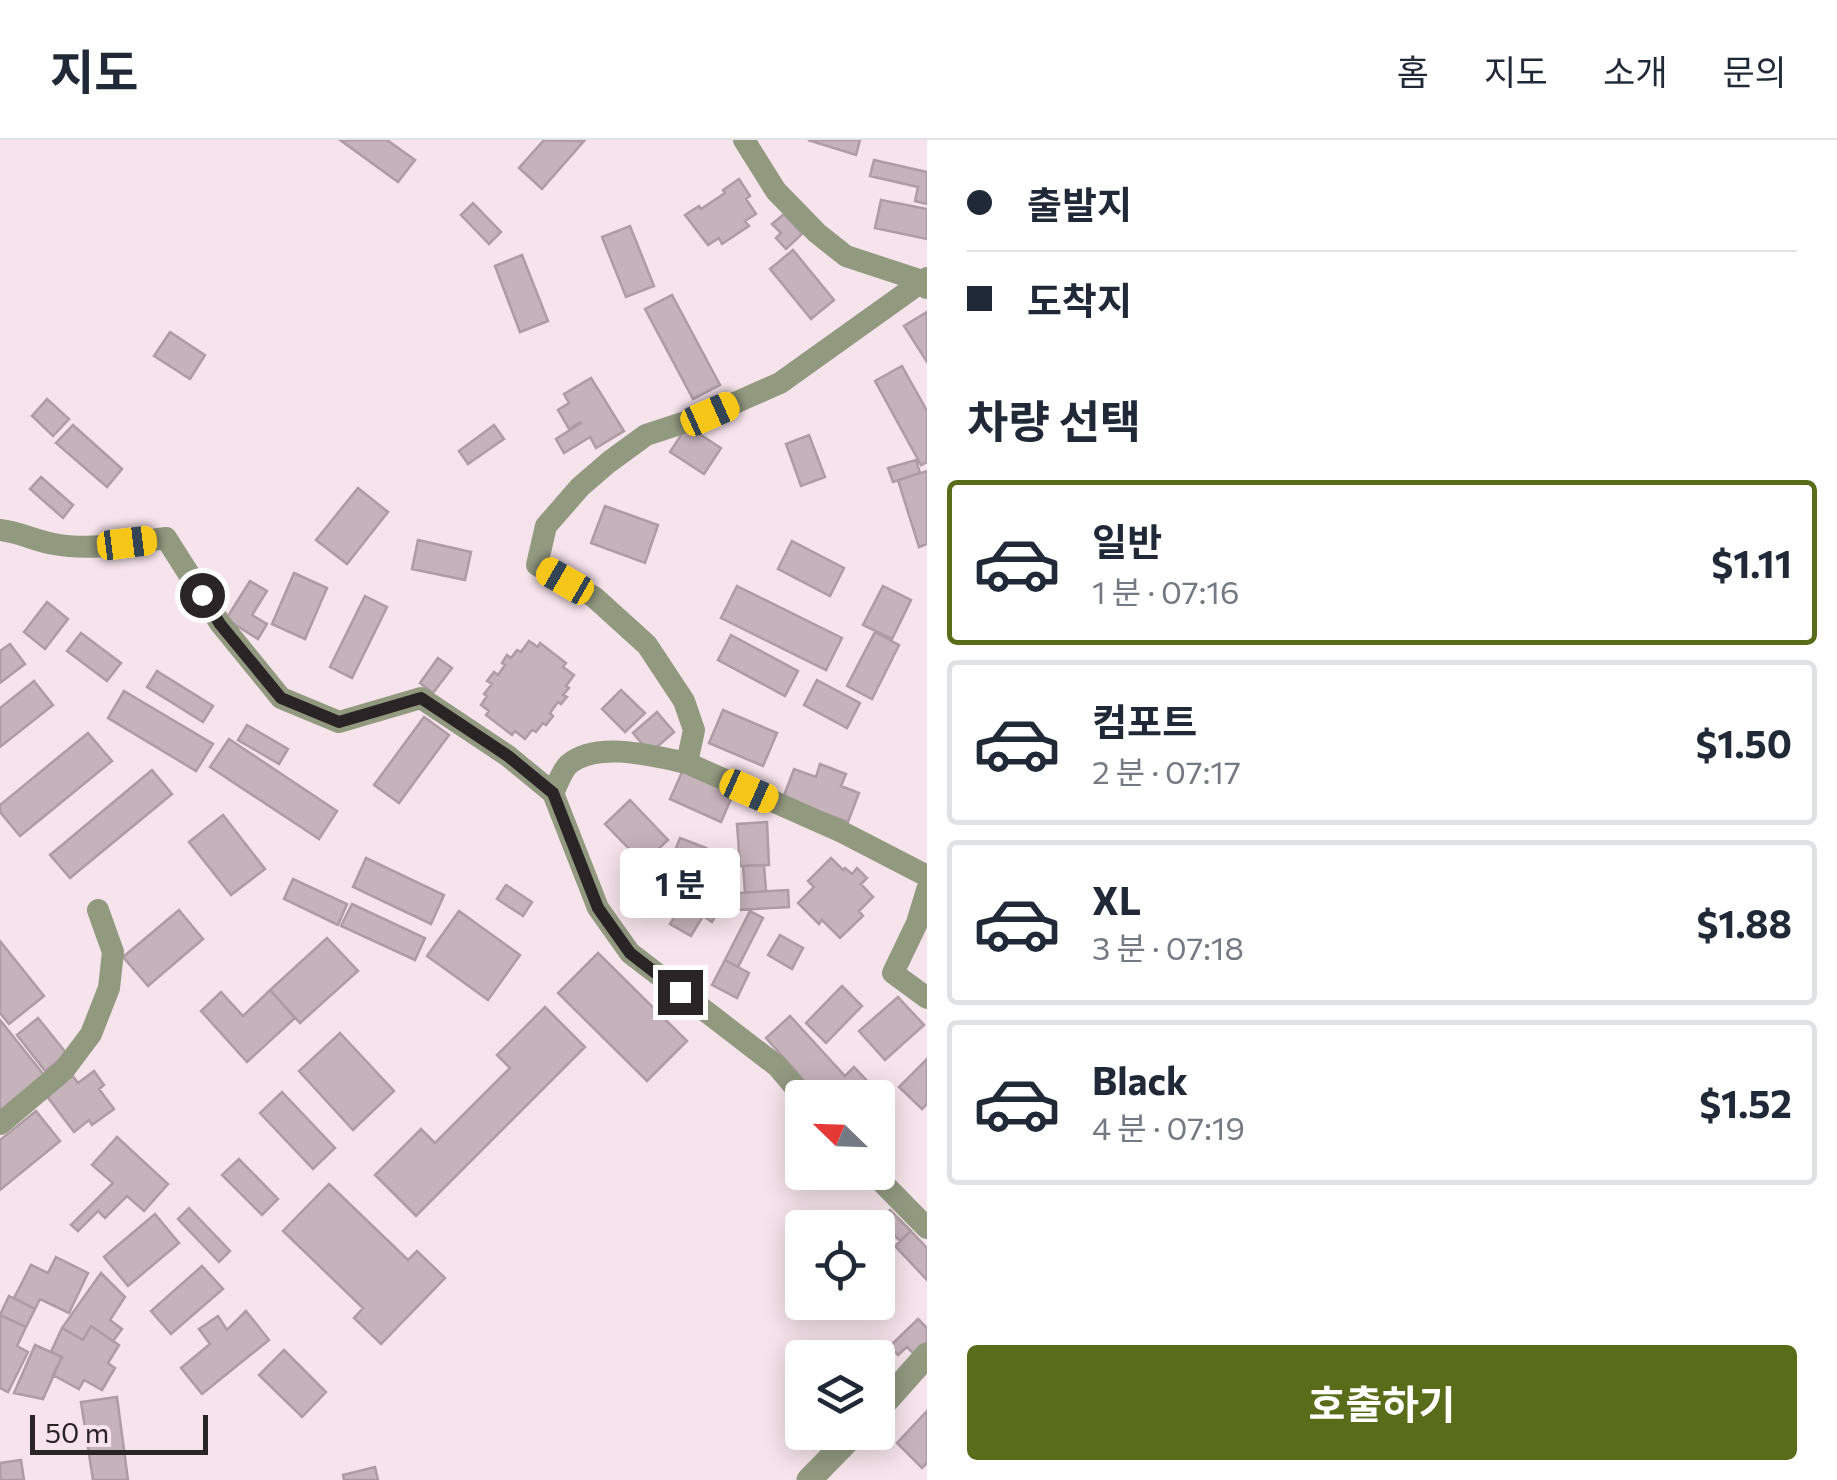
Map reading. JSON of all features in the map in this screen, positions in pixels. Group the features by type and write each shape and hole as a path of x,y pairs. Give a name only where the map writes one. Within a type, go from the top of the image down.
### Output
{"street":[{"path":"744,140 776,191 846,256 925,282"},
{"path":"687,763 694,730 684,700 647,644 594,597 537,564 546,526 580,487 646,435 710,414 780,383 925,282"},
{"path":"0,530 52,544 89,548 166,538 220,624 281,698 339,722 421,698 508,756 553,793 598,908 630,953 776,1066 788,1080"},
{"path":"553,793 568,765 596,750 687,763 842,832 927,876"},
{"path":"927,890 893,973 927,998"},
{"path":"0,1124 64,1070 91,1034 108,988 114,952 98,910"},
{"path":"890,1190 927,1228"},
{"path":"895,1391 927,1355"},
{"path":"810,1480 839,1450"}],"building":[{"path":"340,140 387,140 415,160 398,182"},
{"path":"544,140 584,141 542,189 519,168"},
{"path":"808,140 860,140 856,155"},
{"path":"874,160 927,172 927,204 915,201 918,187 870,176"},
{"path":"739,179 756,214 745,221 749,226 722,244 719,238 708,245 685,215 725,193 723,190"},
{"path":"881,200 927,209 927,239 875,228"},
{"path":"473,203 501,232 489,244 461,215"},
{"path":"784,214 802,234 786,249 776,238 781,233 772,224"},
{"path":"630,226 654,286 626,297 602,237"},
{"path":"793,250 834,300 811,319 770,269"},
{"path":"522,255 548,321 520,332 495,266"},
{"path":"672,295 720,385 693,399 645,309"},
{"path":"927,312 927,362 904,326"},
{"path":"170,332 205,355 190,379 154,356"},
{"path":"902,366 927,411 927,462 921,465 875,381"},
{"path":"591,378 624,431 596,448 590,437 564,453 556,439 581,423 569,429 558,410 569,403 564,394"},
{"path":"47,399 69,419 53,436 32,416"},
{"path":"73,425 122,469 107,487 56,443"},
{"path":"494,425 504,439 468,464 459,451"},
{"path":"687,426 721,448 704,474 670,452"},
{"path":"809,435 825,477 801,486 786,444"},
{"path":"916,460 920,473 893,482 888,468"},
{"path":"927,471 927,544 919,547 898,480"},
{"path":"41,477 73,505 63,518 30,489"},
{"path":"358,488 388,512 347,564 316,540"},
{"path":"605,506 658,525 645,563 591,543"},
{"path":"418,540 471,552 465,580 412,569"},
{"path":"792,541 844,568 830,596 778,569"},
{"path":"294,573 327,588 305,639 272,624"},
{"path":"250,581 267,591 252,615 267,624 258,639 226,619"},
{"path":"737,586 842,638 826,670 721,618"},
{"path":"883,586 911,600 892,639 863,625"},
{"path":"365,596 387,607 352,678 330,667"},
{"path":"47,602 68,619 45,649 24,632"},
{"path":"875,632 899,645 872,699 847,686"},
{"path":"81,633 121,663 107,681 67,651"},
{"path":"731,635 798,671 785,696 718,660"},
{"path":"529,641 538,647 540,643 566,663 563,667 574,675 563,695 567,697 550,713 553,716 525,739 515,731 512,735 486,715 489,711 481,705 492,684 487,681 494,672 498,675 507,655 511,658 517,650 521,652"},
{"path":"10,644 25,664 0,683 0,651"},
{"path":"438,658 452,668 433,693 420,683"},
{"path":"157,671 213,706 203,722 147,687"},
{"path":"817,680 860,703 847,728 804,705"},
{"path":"34,681 53,705 0,747 0,708"},
{"path":"621,690 645,713 625,732 602,709"},
{"path":"124,691 213,744 196,771 108,718"},
{"path":"723,710 777,733 763,766 709,743"},
{"path":"657,712 674,732 650,753 633,733"},
{"path":"424,717 449,735 399,803 374,785"},
{"path":"247,725 288,749 279,764 238,740"},
{"path":"88,733 112,761 20,836 0,812 0,805"},
{"path":"229,739 337,811 319,839 210,767"},
{"path":"820,764 846,774 841,786 859,793 848,822 783,798 794,769 816,777"},
{"path":"152,770 172,794 70,878 50,855"},
{"path":"683,770 734,792 721,822 670,799"},
{"path":"630,800 668,840 643,863 605,824"},
{"path":"223,815 265,869 231,895 189,842"},
{"path":"767,822 769,865 740,866 737,824"},
{"path":"680,838 706,848 692,884 666,873"},
{"path":"366,858 444,895 431,924 353,887"},
{"path":"831,858 852,874 857,868 867,878 861,884 873,897 859,911 863,916 840,938 798,903 814,887 808,881"},
{"path":"764,865 766,891 745,893 743,866"},
{"path":"293,879 347,904 338,925 284,899"},
{"path":"506,885 532,902 523,916 497,899"},
{"path":"683,886 720,908 712,922 703,916 691,936 670,924 682,904 675,899"},
{"path":"788,890 789,907 737,910 736,893"},
{"path":"352,904 425,938 415,960 341,926"},
{"path":"179,910 203,939 148,986 123,957"},
{"path":"459,911 520,955 488,1000 427,956"},
{"path":"750,911 763,918 738,967 725,960"},
{"path":"780,935 803,948 792,969 768,955"},
{"path":"327,938 358,971 300,1023 270,990"},
{"path":"0,941 44,996 9,1024 0,1013"},
{"path":"598,953 687,1041 647,1081 558,993"},
{"path":"725,960 749,973 737,998 712,985"},
{"path":"842,986 862,1006 826,1043 806,1023"},
{"path":"270,990 295,1018 247,1062 201,1011 221,992 243,1016"},
{"path":"898,997 924,1025 885,1060 859,1031"},
{"path":"545,1007 585,1047 416,1216 375,1175 421,1129 435,1143 510,1068 497,1055"},
{"path":"790,1016 845,1076 854,1067 866,1080 804,1080 766,1038"},
{"path":"38,1018 67,1054 45,1071 17,1035"},
{"path":"0,1020 44,1075 0,1111"},
{"path":"340,1033 394,1091 353,1130 299,1071"},
{"path":"927,1059 927,1104 922,1109 899,1087"},
{"path":"94,1071 104,1085 99,1089 114,1109 74,1132 46,1095 72,1075 78,1083"},
{"path":"282,1092 335,1148 313,1169 260,1113"},
{"path":"36,1111 60,1141 0,1190 0,1140"},
{"path":"117,1137 168,1184 144,1211 127,1196 105,1218 98,1211 78,1231 71,1225 113,1183 92,1165"},
{"path":"239,1159 278,1199 262,1215 222,1175"},
{"path":"329,1184 408,1260 417,1251 445,1278 381,1344 354,1318 363,1308 283,1231"},
{"path":"189,1208 230,1251 219,1262 178,1219"},
{"path":"155,1214 179,1243 128,1286 104,1257"},
{"path":"895,1215 911,1231 900,1241 895,1236"},
{"path":"911,1231 927,1248 927,1280 895,1246"},
{"path":"56,1257 88,1273 69,1313 40,1299 35,1309 14,1298 31,1265 48,1273"},
{"path":"202,1266 223,1289 171,1334 151,1311"},
{"path":"101,1273 125,1297 110,1320 122,1329 113,1341 91,1326 83,1340 62,1328"},
{"path":"9,1296 35,1309 26,1327 0,1315"},
{"path":"246,1311 269,1340 202,1394 181,1368 210,1344 199,1329 218,1316 227,1330"},
{"path":"0,1315 26,1327 17,1346 28,1352 8,1392 0,1388"},
{"path":"918,1319 927,1328 927,1346 916,1356 907,1347 898,1355 895,1341"},
{"path":"91,1326 119,1345 108,1363 115,1368 102,1390 84,1380 79,1389 53,1375 62,1357 51,1352 62,1328 83,1340"},
{"path":"35,1345 62,1357 43,1399 14,1393"},
{"path":"284,1350 326,1392 302,1417 259,1375"},
{"path":"117,1397 128,1480 93,1480 81,1402"},
{"path":"927,1411 927,1463 922,1468 897,1443"},
{"path":"21,1460 24,1480 0,1480 0,1463"},
{"path":"375,1467 378,1480 344,1480 343,1475"}],"route":[{"path":"202,595 220,624 281,698 339,722 421,698 508,756 553,793 598,908 630,953 680,992"}]}
